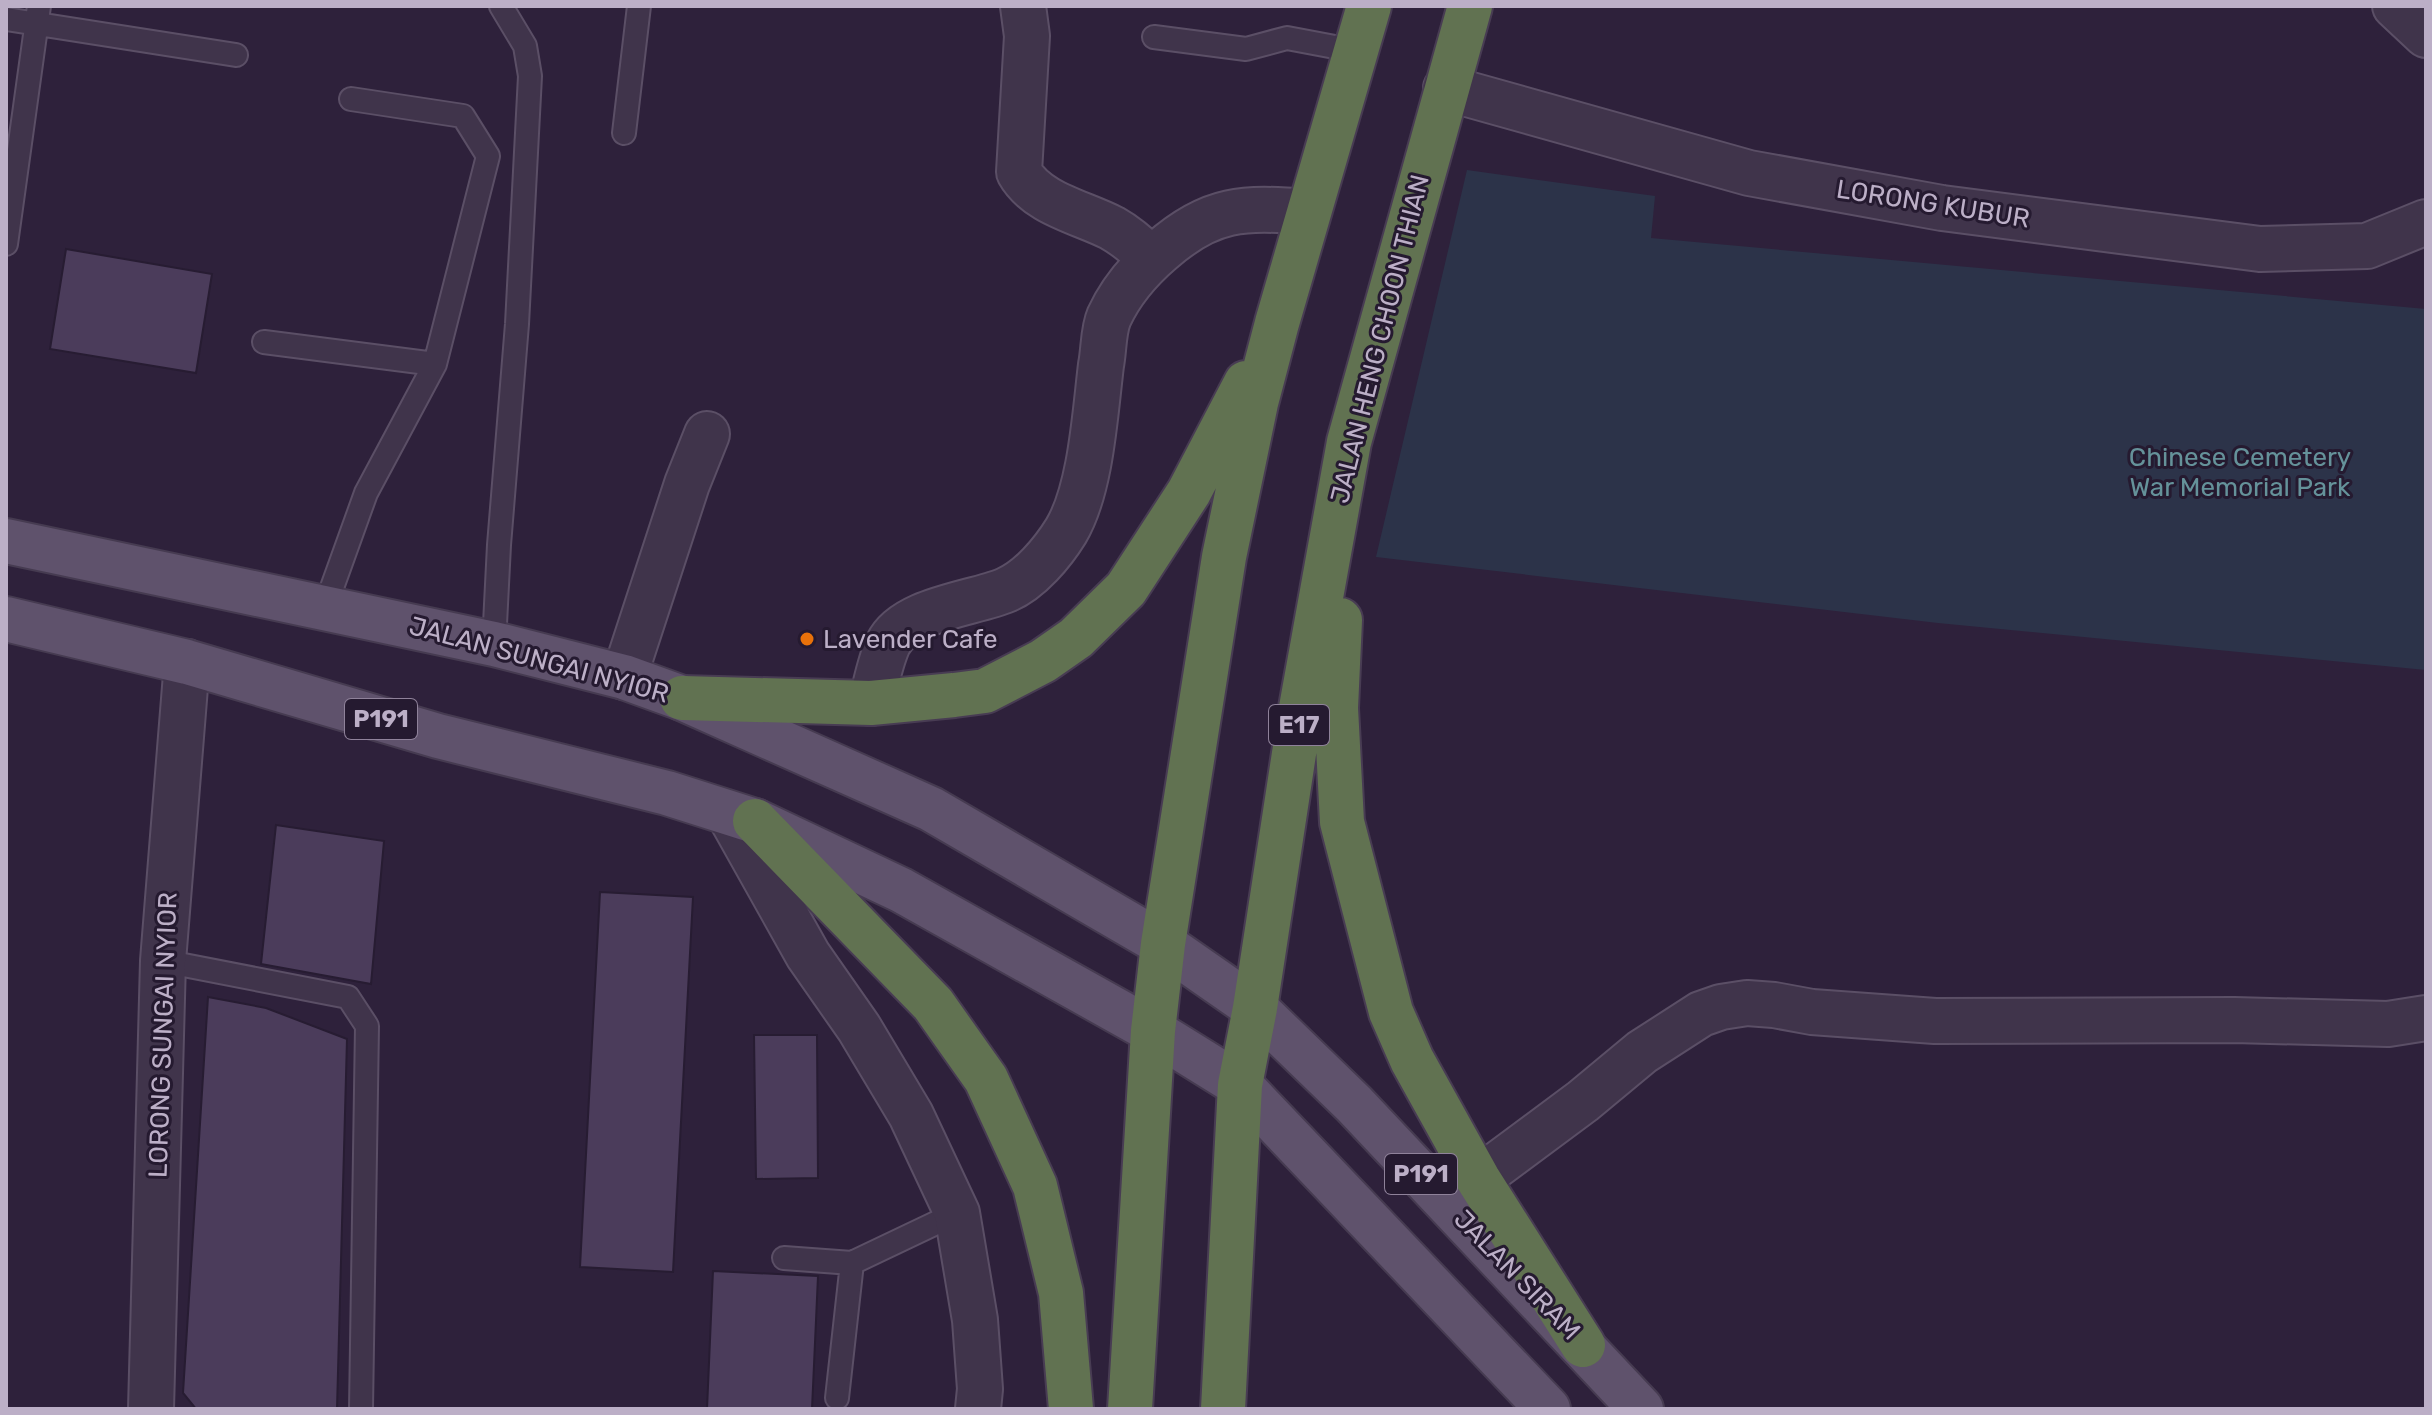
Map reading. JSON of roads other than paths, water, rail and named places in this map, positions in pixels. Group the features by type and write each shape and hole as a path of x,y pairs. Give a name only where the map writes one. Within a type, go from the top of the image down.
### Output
{"highway":[{"path":"1130,1409 1153,1031 1163,944 1224,557 1256,403 1277,323 1369,6"},
{"name":"JALAN HENG CHOON THIAN","path":"1255,1008 1301,708 1349,442 1470,6"},
{"path":"682,698 871,703 985,691 1043,661 1076,638 1126,589 1189,492 1277,323"},
{"path":"1349,442 1336,708 1342,822 1391,1012 1412,1060 1478,1179 1583,1345"},
{"path":"742,817 933,1004 986,1079 1035,1186 1061,1293 1071,1409"},
{"name":"E17","path":"1223,1409 1240,1085 1255,1008"}],"main road":[{"name":"JALAN SUNGAI NYIOR","path":"6,541 494,644 624,677 682,698 931,809 1163,944"},
{"name":"P191","path":"6,619 187,662 438,736 653,789 742,817 901,890 1153,1031 1240,1085 1548,1409"},
{"name":"P191","path":"1163,944 1255,1008"},
{"name":"JALAN SIRAM","path":"1255,1008 1354,1104 1641,1409"}],"street":[{"path":"1023,6 1027,36 1019,172 1027,186 1135,242 1151,259"},
{"path":"2395,6 2426,35"},
{"name":"LORONG KUBUR","path":"1446,88 1749,173 1942,208 2260,249 2367,246 2426,222"},
{"path":"871,703 888,643 903,625 1009,589 1039,566 1067,529 1085,479 1108,320 1125,288 1151,259 1203,220 1261,208 1307,212"},
{"path":"624,677 687,484 707,434"},
{"name":"LORONG SUNGAI NYIOR","path":"151,1409 163,961 187,662"},
{"path":"742,817 808,955 859,1028 911,1115 957,1213 975,1320 980,1389 978,1409"},
{"path":"1478,1179 1664,1036 1701,1014 1721,1007 1747,1003 1812,1012 1935,1021 2234,1020 2388,1024 2426,1018"}],"lane":[{"path":"494,644 518,309 530,76 525,46 501,6"},
{"path":"624,133 639,6"},
{"path":"6,244 38,15"},
{"path":"6,19 38,15 236,55"},
{"path":"1154,37 1246,49 1287,38 1356,51"},
{"path":"325,607 366,493 435,364 488,156 463,116 351,99"},
{"path":"264,342 435,364"},
{"path":"163,961 348,997 367,1026 361,1409"},
{"path":"784,1258 852,1263 957,1213"},
{"path":"837,1398 852,1263"}],"place":[{"name":"Lavender Cafe","path":"807,639"}],"park label":[{"name":"Chinese Cemetery War Memorial Park","path":"2240,472"}]}
